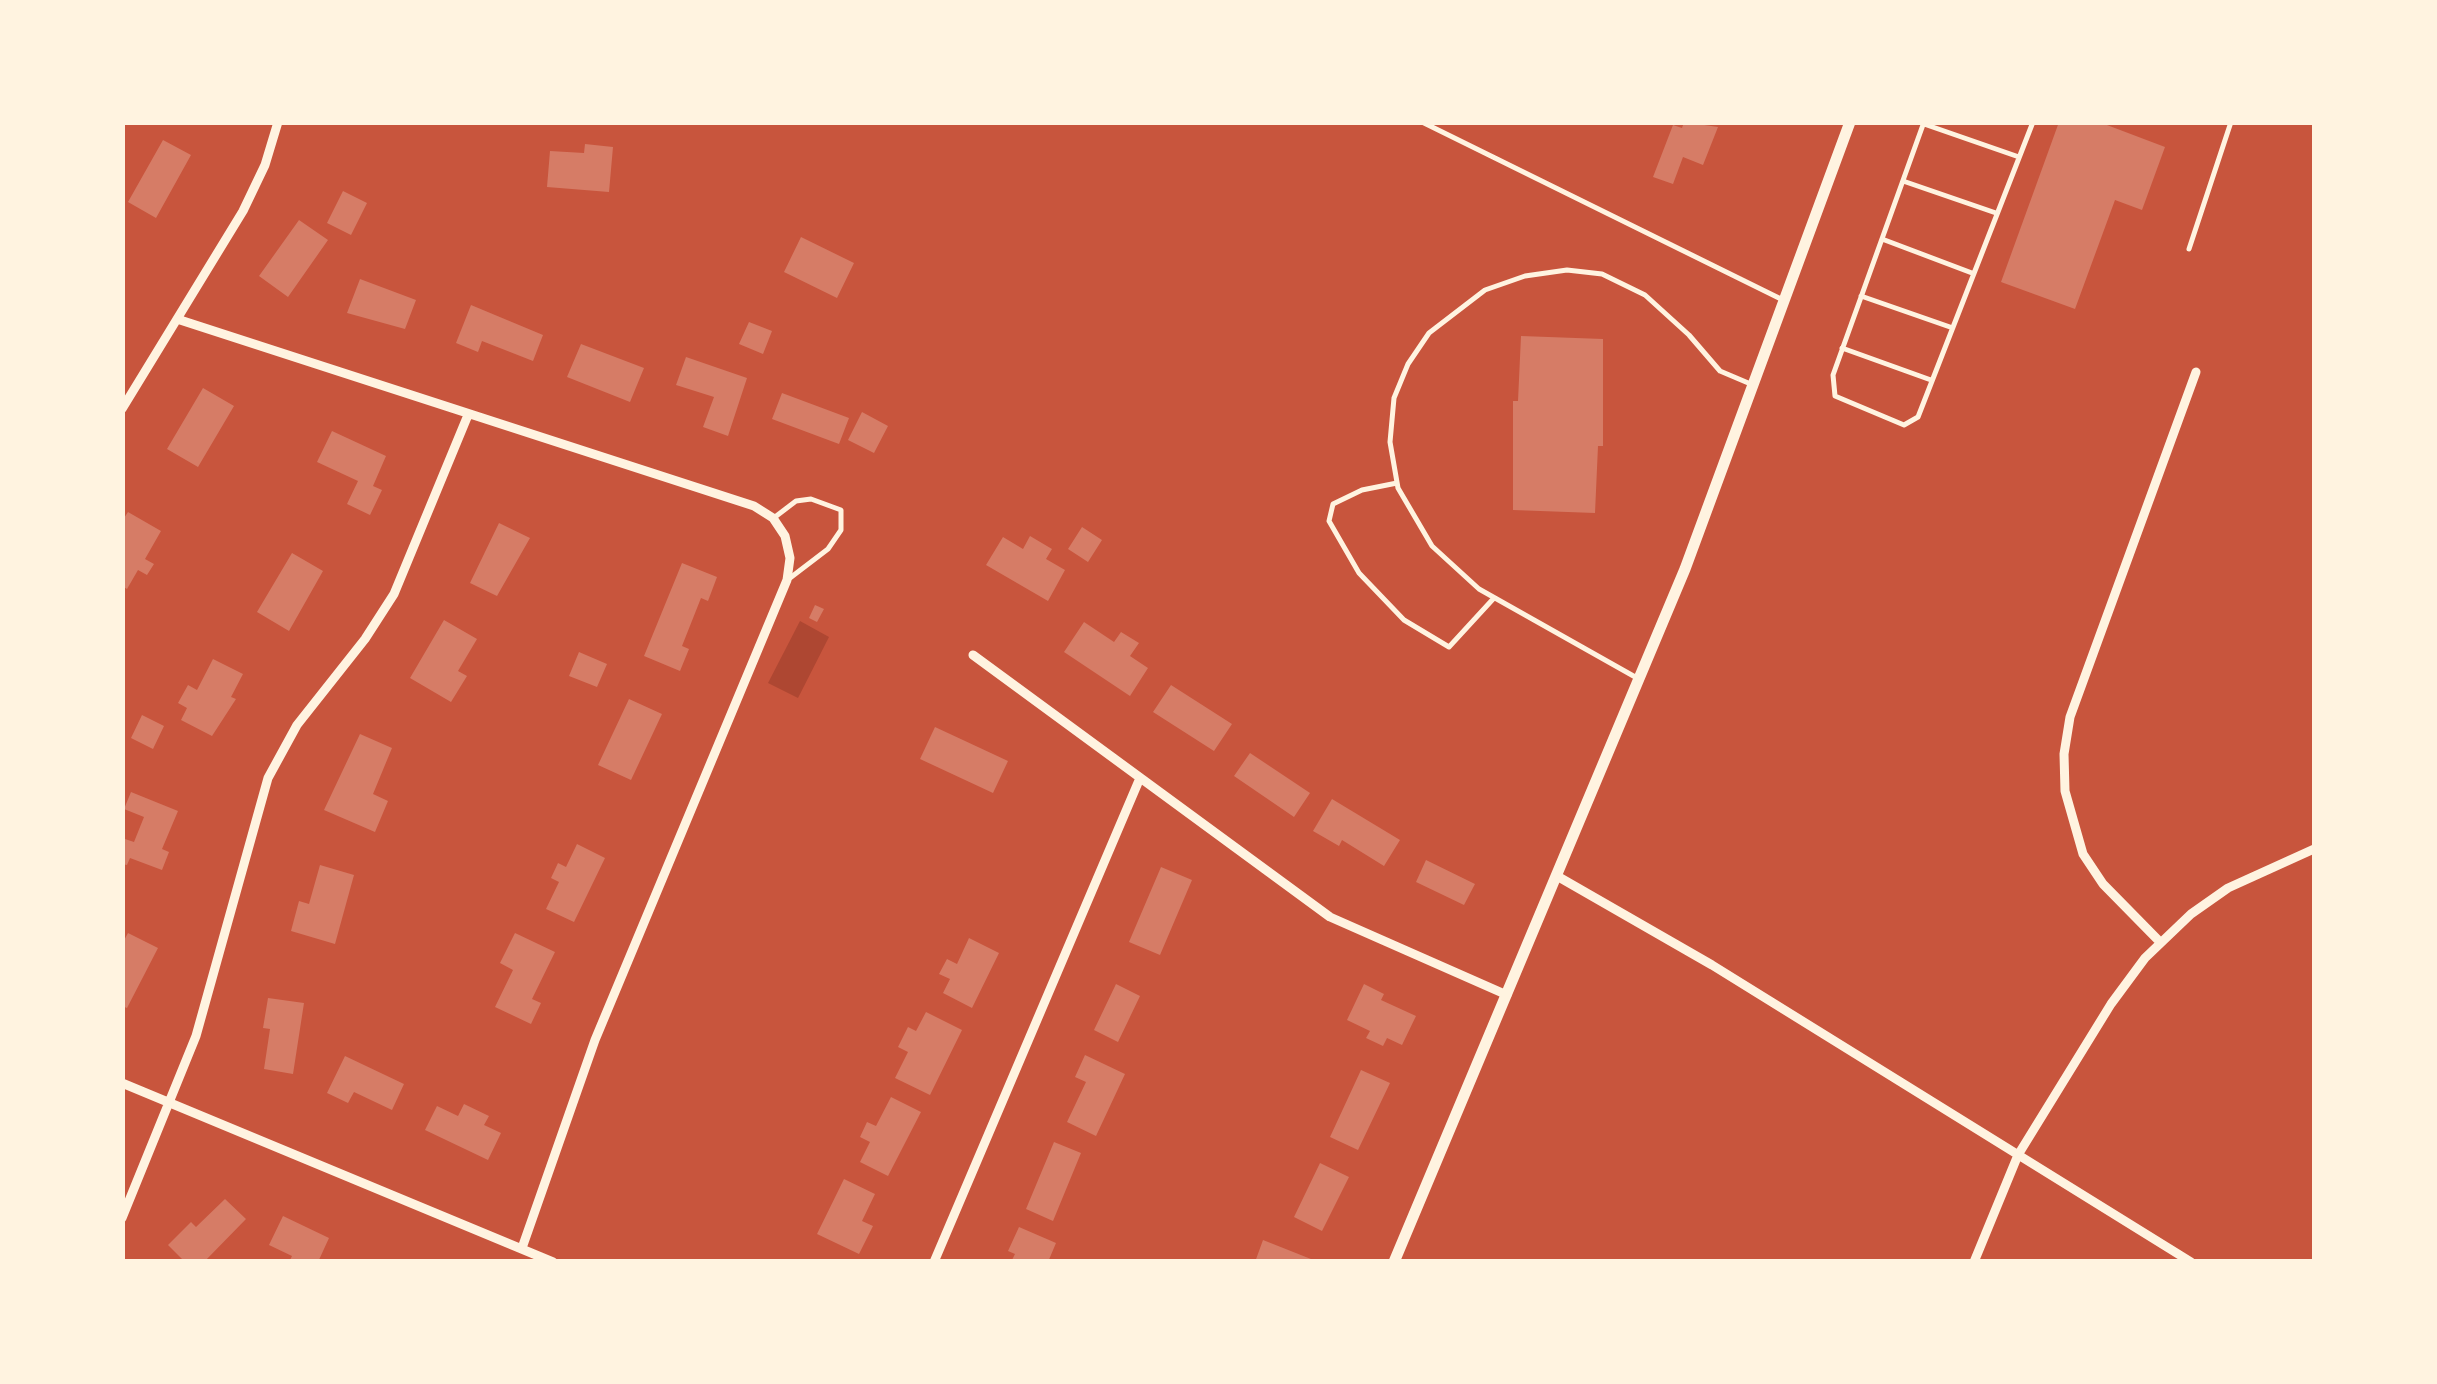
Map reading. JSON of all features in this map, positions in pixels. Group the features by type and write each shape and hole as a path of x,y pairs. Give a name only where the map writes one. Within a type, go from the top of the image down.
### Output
{"street":[{"path":"122,409 243,211 266,165 278,122"},
{"path":"1394,1262 1639,679 1754,385 1850,122"},
{"path":"177,320 754,506 773,518 788,546 788,580 595,1040 522,1248"},
{"path":"2160,942 2103,884 2083,854 2065,791 2064,754 2070,717 2196,372"},
{"path":"122,1218 196,1036 268,778 297,725 365,639 394,594 468,415"},
{"path":"973,656 1330,917 1506,995"},
{"path":"934,1262 1140,778"},
{"path":"1974,1262 2018,1156 2110,1004 2160,942 2228,888 2314,849"},
{"path":"1557,876 1712,965 2191,1262"},
{"path":"122,1083 554,1262"}],"lane":[{"path":"1422,122 1785,301"},
{"path":"2019,157 1924,123 1833,375 1835,396 1904,425 1918,417 1950,327 2019,157 2032,122"},
{"path":"2189,249 2231,122"},
{"path":"1903,181 1996,213"},
{"path":"1882,239 1972,273"},
{"path":"1639,679 1494,598 1432,546 1397,483 1390,442 1394,398 1408,364 1429,333 1452,312 1485,290 1525,276 1567,270 1602,274 1646,295 1690,334 1720,371 1754,385"},
{"path":"1861,296 1950,327"},
{"path":"1842,348 1931,380"},
{"path":"1397,483 1362,490 1333,504 1329,521 1359,574 1404,620 1449,647 1494,598"},
{"path":"773,518 796,501 811,499 841,510 841,530 828,548 788,580"}],"shaded area":[{"path":"800,621 829,637 798,698 768,683"}],"building":[{"path":"1684,122 1718,127 1703,165 1683,157 1673,184 1653,177 1673,125 1682,128"},
{"path":"2059,122 2099,122 2165,147 2142,210 2115,200 2075,309 2001,282"},
{"path":"163,140 191,155 156,218 128,202"},
{"path":"585,144 613,147 609,192 547,187 550,151 584,153"},
{"path":"343,191 367,203 351,235 327,223"},
{"path":"299,220 328,240 288,297 259,276"},
{"path":"801,237 854,263 837,298 784,272"},
{"path":"360,279 416,300 405,329 347,313"},
{"path":"471,305 543,335 533,361 482,341 478,352 456,343"},
{"path":"749,322 772,331 763,354 739,344"},
{"path":"1521,336 1603,339 1603,446 1598,446 1595,513 1513,510 1513,401 1518,401"},
{"path":"581,344 644,368 630,402 567,377"},
{"path":"686,357 747,378 728,436 703,427 714,397 676,385"},
{"path":"203,388 234,406 198,467 167,449"},
{"path":"782,393 849,418 839,444 772,419"},
{"path":"862,412 888,426 874,453 848,440"},
{"path":"332,431 386,456 373,486 382,490 370,515 347,504 358,481 317,462"},
{"path":"128,512 161,531 145,559 154,564 147,575 138,570 127,589 122,586 122,521"},
{"path":"499,523 530,538 497,596 470,583"},
{"path":"1082,527 1102,540 1088,562 1068,549"},
{"path":"1030,536 1052,549 1046,559 1065,570 1048,601 986,565 1003,537 1023,549"},
{"path":"292,553 323,571 289,631 257,612"},
{"path":"682,563 717,577 708,601 701,598 682,646 689,649 680,671 644,656"},
{"path":"815,605 824,609 817,622 809,618"},
{"path":"444,620 477,639 458,671 467,676 451,702 410,678"},
{"path":"1084,622 1114,642 1121,632 1139,643 1130,656 1148,668 1130,696 1064,652"},
{"path":"579,652 607,664 597,687 569,676"},
{"path":"213,659 243,674 231,697 236,699 212,736 181,720 187,708 178,703 188,685 197,690"},
{"path":"1171,685 1232,724 1214,751 1153,712"},
{"path":"629,699 662,714 631,780 598,765"},
{"path":"142,715 164,726 153,749 131,738"},
{"path":"935,727 1008,761 993,793 920,759"},
{"path":"360,734 392,748 373,794 388,801 375,832 324,810"},
{"path":"1250,753 1310,793 1294,817 1234,776"},
{"path":"131,792 178,811 162,849 169,852 162,870 130,858 127,865 122,864 122,838 134,842 144,817 124,809"},
{"path":"1332,799 1400,840 1384,866 1342,840 1339,846 1313,831"},
{"path":"577,844 605,858 574,922 546,909 559,882 551,878 558,863 566,867"},
{"path":"1426,860 1475,884 1464,905 1416,882"},
{"path":"320,865 354,875 335,944 291,931 299,901 309,904"},
{"path":"1161,867 1192,880 1160,955 1129,942"},
{"path":"128,933 158,948 127,1008 122,1006 122,944"},
{"path":"515,933 555,952 532,999 541,1003 531,1024 495,1007 513,970 500,963"},
{"path":"969,938 999,953 972,1008 943,993 950,979 939,974 947,959 957,964"},
{"path":"1116,984 1140,996 1118,1042 1094,1030"},
{"path":"1364,984 1384,994 1381,1000 1416,1016 1402,1045 1387,1038 1383,1046 1366,1038 1370,1031 1347,1020"},
{"path":"268,998 304,1003 293,1074 264,1069 270,1029 263,1028"},
{"path":"926,1012 962,1030 930,1095 895,1078 908,1052 898,1047 908,1027 916,1031"},
{"path":"1085,1055 1125,1074 1096,1136 1067,1122 1086,1082 1075,1077"},
{"path":"345,1056 404,1084 392,1110 354,1092 348,1103 327,1093"},
{"path":"1361,1070 1390,1083 1358,1150 1330,1137"},
{"path":"891,1097 921,1112 888,1176 860,1162 870,1142 860,1137 867,1122 876,1126"},
{"path":"464,1104 489,1116 484,1125 501,1133 488,1160 425,1130 437,1106 458,1116"},
{"path":"1054,1142 1081,1153 1053,1221 1026,1209"},
{"path":"1320,1163 1349,1177 1322,1231 1294,1217"},
{"path":"844,1179 875,1194 862,1221 873,1226 859,1254 817,1234"},
{"path":"225,1199 246,1219 204,1262 185,1262 168,1245 191,1222 196,1227"},
{"path":"283,1216 329,1238 318,1262 289,1262 292,1256 269,1245"},
{"path":"1019,1227 1056,1243 1048,1262 1011,1262 1015,1254 1008,1251"},
{"path":"1263,1240 1316,1261 1255,1262"}]}
